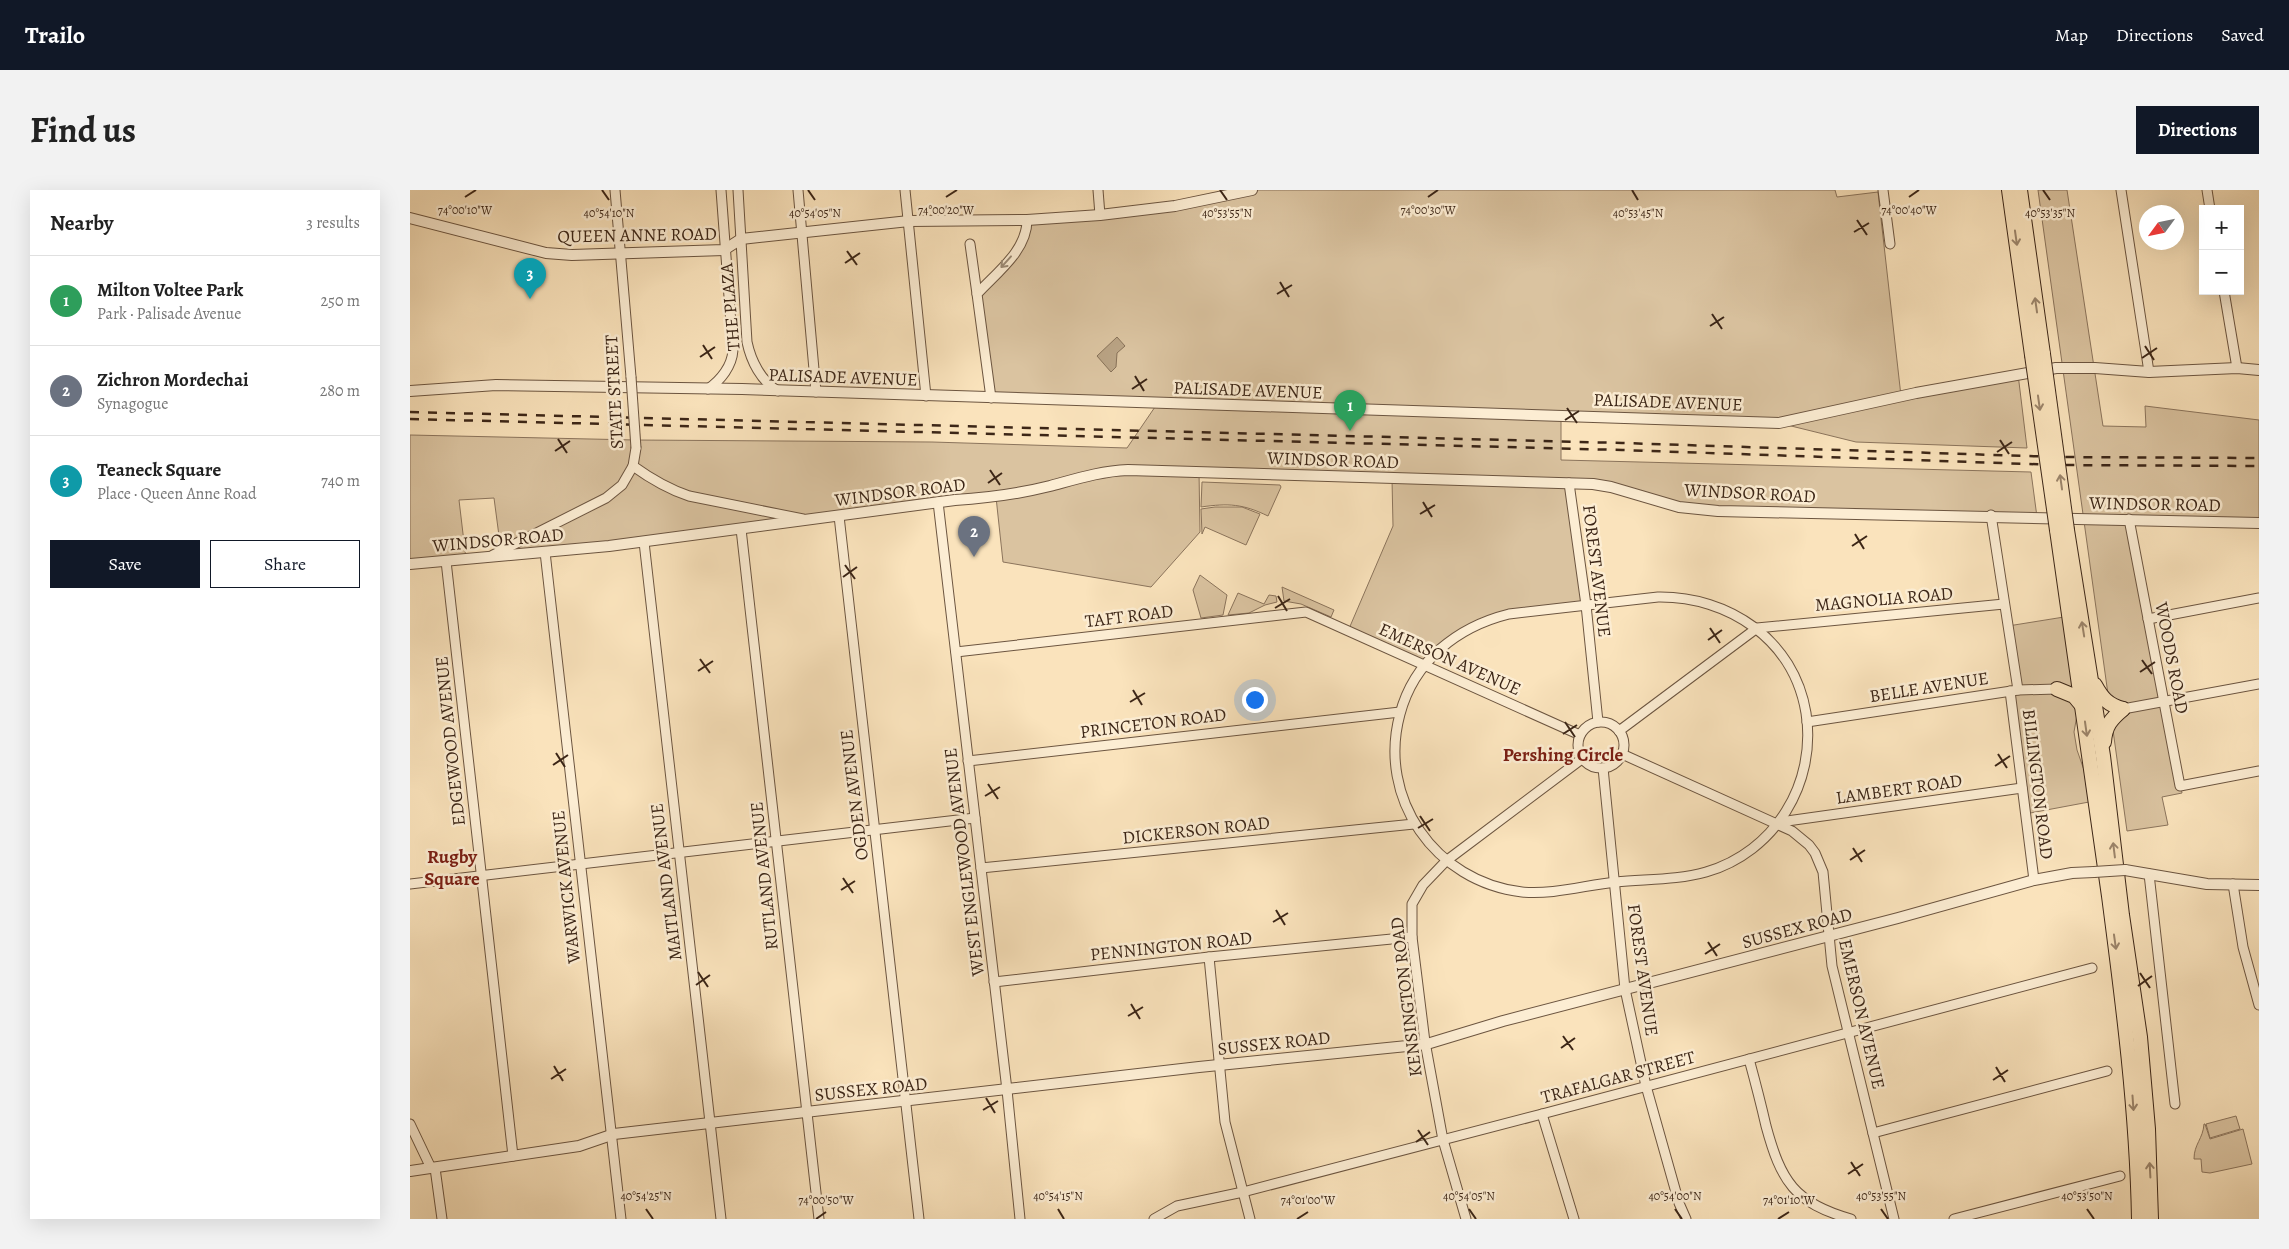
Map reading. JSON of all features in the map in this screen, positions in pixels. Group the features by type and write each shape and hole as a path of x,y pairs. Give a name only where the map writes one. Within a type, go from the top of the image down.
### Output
{"highway":[{"path":"2009,190 2037,354 2062,530 2077,663 2128,1054 2136,1146 2139,1219"},
{"path":"2020,190 2037,354"},
{"path":"2062,530 2091,677 2140,1037 2148,1129 2151,1219"},
{"path":"2057,689 2066,683 2077,663"},
{"path":"2091,677 2102,698 2114,707 2123,709"},
{"path":"2057,689 2074,696 2084,708"},
{"path":"2103,756 2105,730 2111,719 2123,709"}],"street":[{"name":"STATE STREET","path":"616,190 636,448 632,466 661,485 690,496 808,520"},
{"name":"THE PLAZA","path":"708,389 720,379 733,355 721,190"},
{"name":"THE PLAZA","path":"738,190 749,352 762,376 778,391"},
{"path":"798,190 816,392"},
{"path":"905,190 911,265 926,396"},
{"path":"1098,190 1100,215"},
{"name":"QUEEN ANNE ROAD","path":"410,218 546,253 621,255 724,250 741,239 908,221 1027,220 1100,215 1210,195 1252,190"},
{"path":"1883,190 1890,244"},
{"path":"2121,190 2149,372"},
{"path":"2207,190 2209,205"},
{"path":"977,294 1021,244 1027,230 1027,220"},
{"path":"970,244 991,398"},
{"path":"2225,295 2237,368"},
{"name":"PALISADE AVENUE","path":"410,392 496,385 708,389 1779,423 2025,372 2056,368 2095,368 2149,372 2237,368 2259,370"},
{"path":"489,557 606,498 622,485 632,466"},
{"name":"WINDSOR ROAD","path":"410,564 644,542 1021,492 1094,473 1128,470 1570,483 1611,487 1660,502 1704,510 1991,515 2259,523"},
{"name":"FOREST AVENUE","path":"1570,483 1586,605 1598,722"},
{"name":"WEST ENGLEWOOD AVENUE","path":"938,502 1007,1090 1020,1219"},
{"name":"BILLINGTON ROAD","path":"1991,515 2004,604 2022,788 2034,880"},
{"name":"OGDEN AVENUE","path":"839,516 919,1219"},
{"name":"WOODS ROAD","path":"2128,519 2180,786 2259,771"},
{"name":"RUTLAND AVENUE","path":"741,529 819,1219"},
{"name":"MAITLAND AVENUE","path":"644,542 721,1219"},
{"name":"WARWICK AVENUE","path":"546,552 610,1135 621,1219"},
{"name":"EDGEWOOD AVENUE","path":"446,561 513,1156"},
{"path":"1658,597 1687,598 1724,609 1757,628 1780,652 1788,664 1801,693 1807,722 1808,748 1802,779 1796,795 1779,823 1750,851 1722,866 1689,876 1523,892 1506,889 1474,878 1446,861 1429,844 1414,824 1403,799 1396,775 1395,741 1400,712 1414,681 1424,665 1465,630 1492,618 1509,614 1658,597"},
{"path":"2148,619 2259,598"},
{"name":"MAGNOLIA ROAD","path":"1757,628 2004,604"},
{"name":"TAFT ROAD","path":"956,652 1306,612"},
{"name":"EMERSON AVENUE","path":"1306,612 1580,735"},
{"path":"1620,731 1757,628"},
{"path":"2123,709 2259,684"},
{"name":"BELLE AVENUE","path":"1807,722 2014,691 2057,689"},
{"name":"PRINCETON ROAD","path":"968,761 1400,712"},
{"path":"1598,722 1610,724 1620,731 1624,741 1622,754 1615,763 1603,768 1593,766 1583,758 1578,748 1580,735 1586,728 1598,722"},
{"name":"EMERSON AVENUE","path":"1622,754 1779,823 1800,836 1815,853 1820,862 1824,879 1832,966 1894,1219"},
{"name":"KENSINGTON ROAD","path":"1466,1219 1443,1140 1425,1044 1412,937 1412,904 1423,885 1446,861 1583,758"},
{"name":"FOREST AVENUE","path":"1603,768 1625,989 1646,1086 1678,1203"},
{"name":"LAMBERT ROAD","path":"1779,823 2022,788"},
{"path":"410,884 975,818"},
{"name":"DICKERSON ROAD","path":"981,868 1414,824"},
{"name":"SUSSEX ROAD","path":"410,1171 579,1146 610,1135 1220,1065 1425,1044 2034,880 2072,873 2125,870 2207,884 2259,885"},
{"path":"2149,874 2175,1104"},
{"path":"2233,884 2244,947 2259,1005"},
{"name":"PENNINGTON ROAD","path":"994,982 1209,957 1412,937"},
{"path":"1209,957 1225,1122 1250,1219"},
{"name":"TRAFALGAR STREET","path":"1154,1219 1177,1206 1243,1192 1443,1140 2092,968"},
{"path":"1749,1059 1774,1156 1786,1178 1804,1198 1816,1206 1851,1219"},
{"path":"1873,1133 2107,1071"},
{"path":"1542,1114 1574,1219"},
{"path":"410,1124 433,1168 442,1219"},
{"path":"1954,1219 2120,1176"},
{"path":"1678,1203 1680,1219"},
{"path":"1678,1203 1686,1219"}],"shaded area":[{"path":"1238,190 1835,190 1837,197 1878,192 1901,396 2018,374 2027,448 1856,442 1779,423 1561,416 1561,460 2031,472 2037,517 1718,511 1570,483 1586,605 1478,624 1424,665 1348,631 1393,526 1392,479 1199,472 1200,532 1151,587 1003,562 996,497 609,546 501,551 494,498 459,500 466,559 410,564 410,435 635,440 932,442 1127,448 1157,404 991,398 977,294 1016,252 1027,220 1100,215"},
{"path":"2038,190 2067,190 2103,426 2146,427 2145,406 2259,420 2259,523 2129,520 2182,793 2162,797 2168,825 2127,831"},
{"path":"1117,337 1125,346 1117,353 1116,367 1111,372 1097,356"},
{"path":"1202,482 1280,485 1281,487 1268,516 1251,509 1236,506 1201,507"},
{"path":"1242,507 1260,514 1246,545 1205,527 1202,534 1201,509"},
{"path":"1200,575 1227,595 1223,615 1201,618 1193,590"},
{"path":"1282,587 1334,610 1331,617 1301,604 1284,601"},
{"path":"1238,593 1264,604 1269,595 1276,596 1277,602 1265,605 1249,613 1228,615"},
{"path":"2064,617 2077,715 2074,732 2077,750 2084,770 2089,802 2025,814 2010,691 2017,690 2008,626"},
{"path":"2236,1116 2240,1129 2210,1138 2206,1124"},
{"path":"2204,1124 2210,1139 2243,1129 2252,1164 2210,1173 2202,1172 2201,1159 2194,1159 2195,1149 2202,1134"}],"railway":[{"path":"410,412 1622,443 2058,457 2259,458"},
{"path":"410,419 1622,450 2058,465 2259,466"}],"place":[{"name":"Teaneck Square","path":"530,299"},
{"name":"Milton Voltee Park","path":"1350,431"},
{"name":"Zichron Mordechai","path":"974,557"}],"district":[{"name":"Pershing Circle","path":"1563,754"},
{"name":"Rugby Square","path":"452,867"}]}
